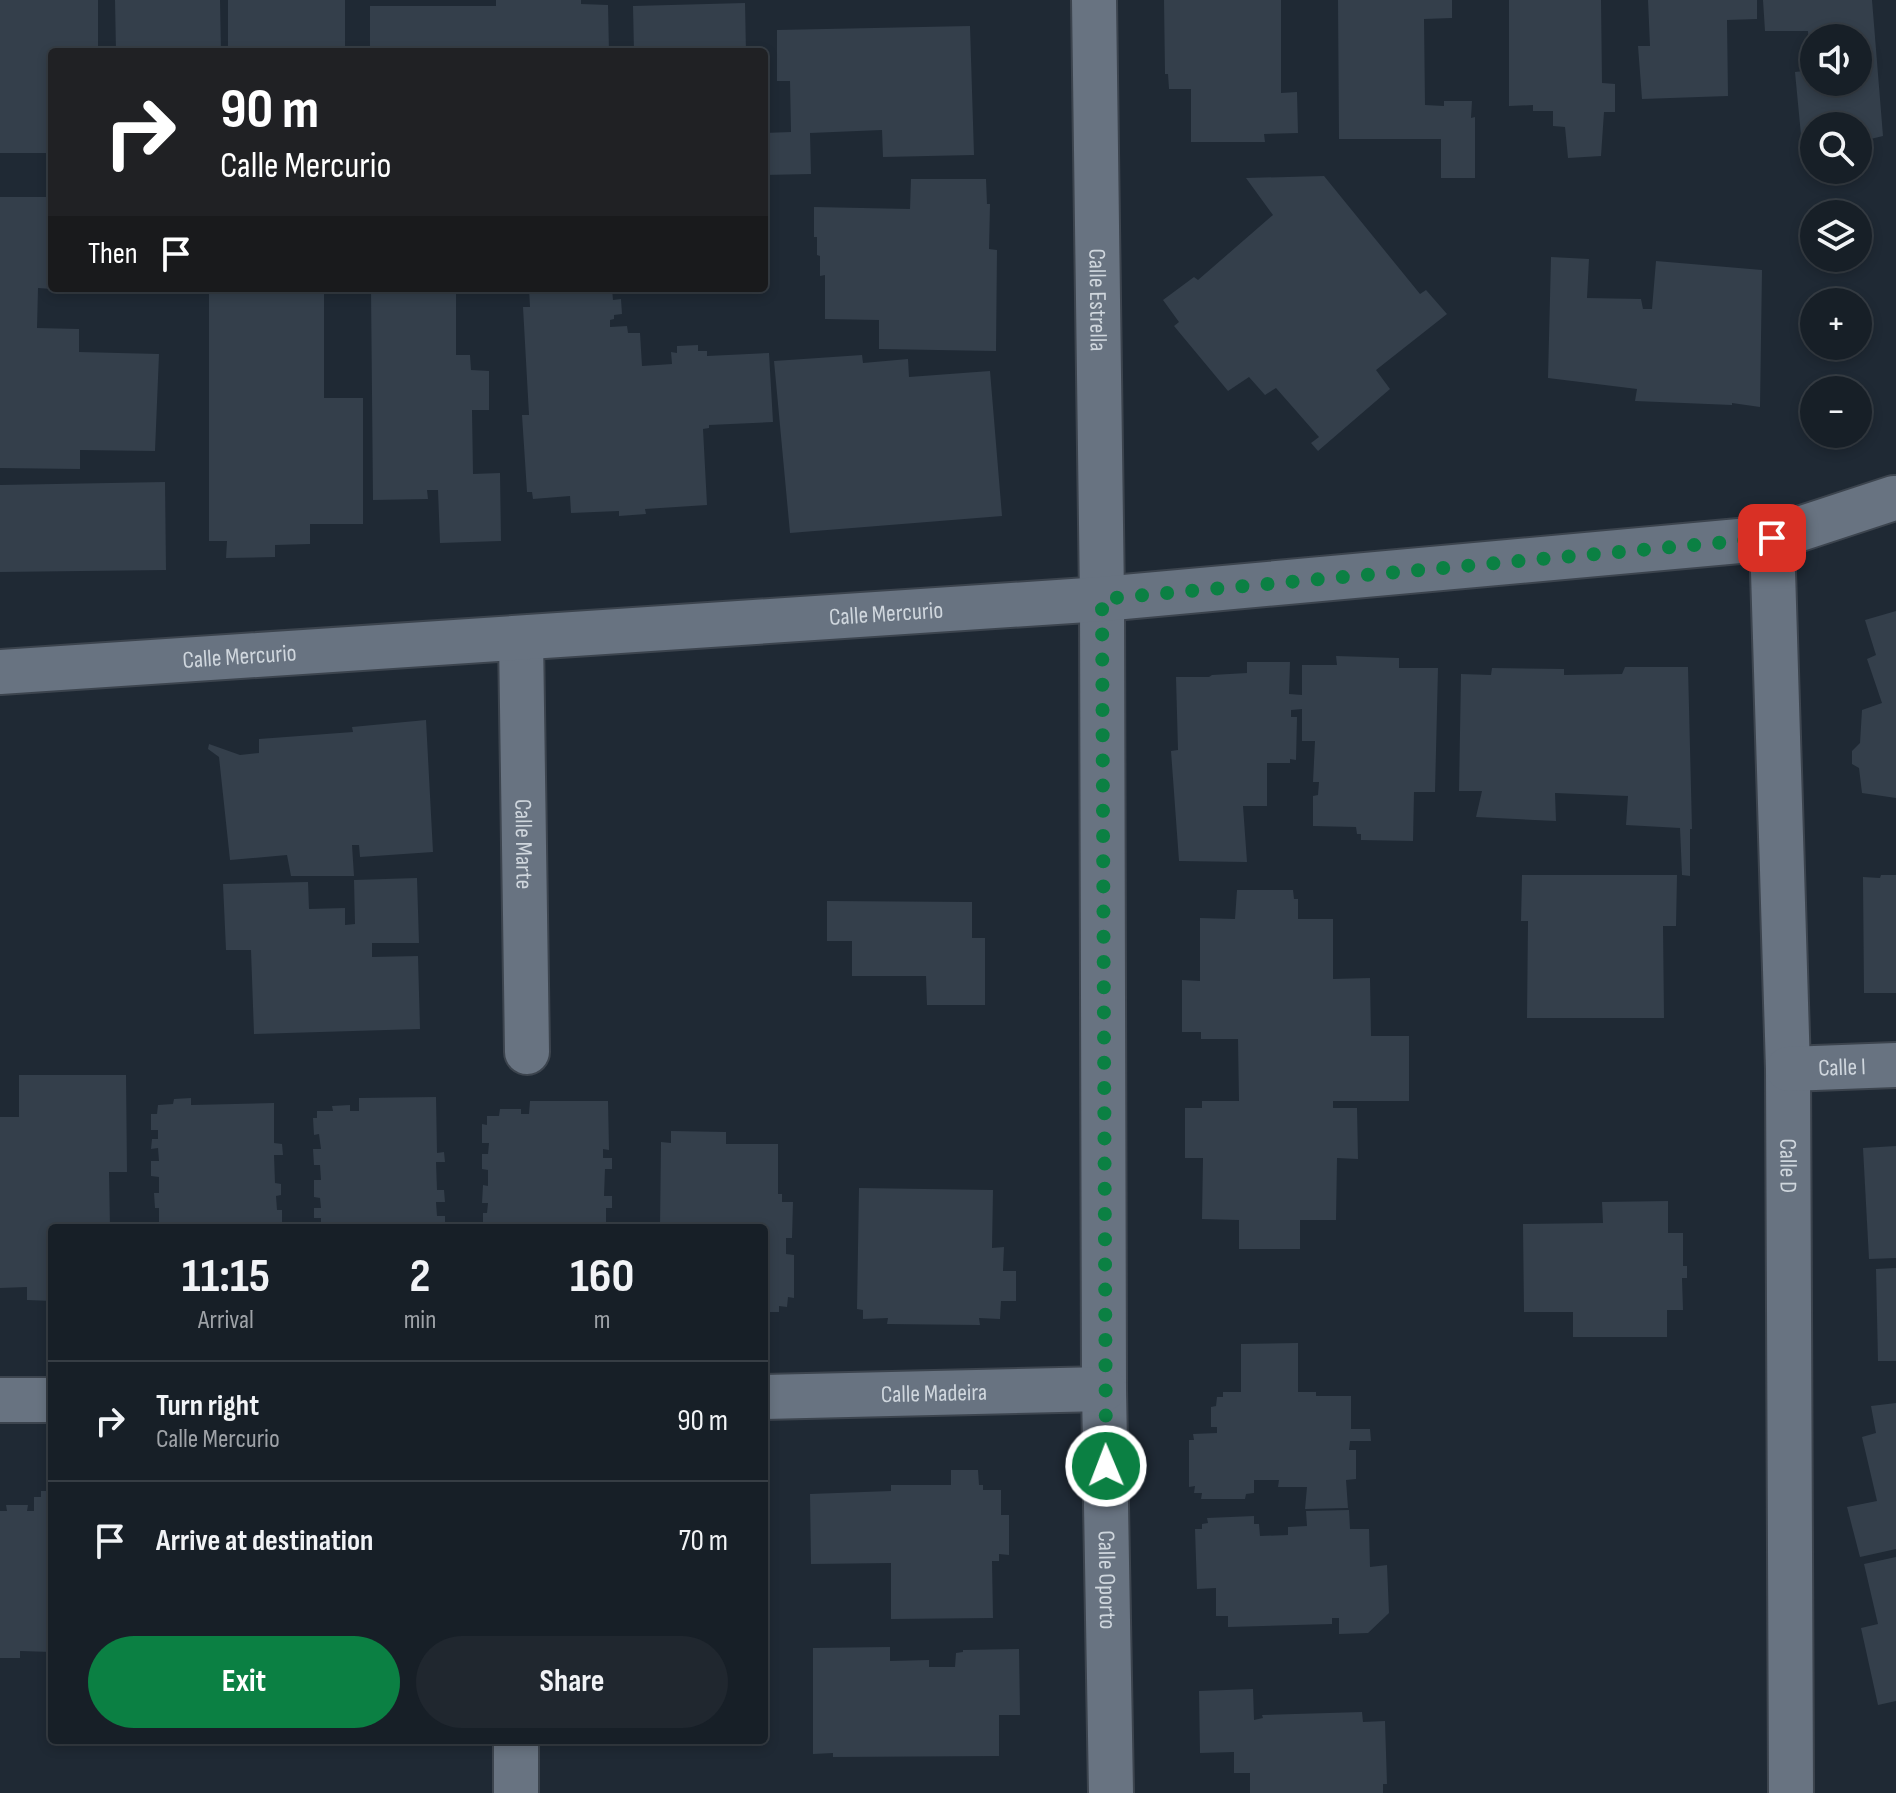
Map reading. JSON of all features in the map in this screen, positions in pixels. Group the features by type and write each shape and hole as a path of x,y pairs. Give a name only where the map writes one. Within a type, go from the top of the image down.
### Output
{"street":[{"name":"Calle Estrella","path":"1094,0 1102,599"},
{"name":"Calle Mercurio","path":"0,672 1102,599 1772,538 1894,498"},
{"name":"Calle D","path":"1772,538 1788,1069 1791,1793"},
{"name":"Calle Oporto","path":"1102,599 1104,1389 1111,1793"},
{"name":"Calle Marte","path":"521,638 527,1052"},
{"name":"Calle I","path":"1788,1069 1896,1065"},
{"name":"Calle Madeira","path":"768,1397 1104,1389"},
{"path":"0,1400 48,1400"},
{"path":"516,1744 516,1793"}],"building":[{"path":"0,0 98,0 98,48 48,48 48,153 0,153"},
{"path":"115,0 220,0 221,48 116,48"},
{"path":"228,0 345,0 345,48 228,48"},
{"path":"496,0 581,0 581,4 608,5 609,48 370,48 370,6 496,6"},
{"path":"1164,0 1281,0 1281,93 1297,92 1298,133 1264,134 1265,142 1191,142 1191,89 1169,89 1168,74 1165,74"},
{"path":"1338,0 1452,0 1452,18 1424,19 1425,105 1444,106 1444,101 1472,101 1475,178 1441,178 1441,139 1339,139"},
{"path":"1509,0 1601,0 1602,83 1615,84 1615,112 1604,112 1601,156 1568,158 1565,127 1553,126 1553,111 1533,111 1533,105 1509,106"},
{"path":"1648,0 1757,0 1757,19 1727,20 1728,96 1642,99 1638,46 1650,46"},
{"path":"1763,0 1872,0 1883,136 1872,139 1872,112 1800,112 1800,124 1795,72 1800,71 1800,96 1872,96 1872,24 1800,24 1800,31 1765,31"},
{"path":"745,3 746,48 634,48 633,6"},
{"path":"970,26 974,155 883,157 882,130 810,133 811,174 768,175 768,133 791,132 790,81 777,81 777,30"},
{"path":"1324,176 1420,294 1426,290 1447,314 1376,370 1390,389 1318,451 1311,443 1319,437 1276,388 1265,395 1249,377 1228,391 1174,326 1179,322 1163,300 1194,277 1198,280 1273,215 1246,178"},
{"path":"911,179 986,179 987,204 990,204 989,249 997,250 996,351 879,349 879,320 825,319 825,275 820,276 820,256 817,255 817,237 814,237 814,207 910,209"},
{"path":"0,197 48,197 48,289 38,288 37,328 79,329 79,352 159,354 155,451 80,450 80,469 0,468"},
{"path":"1551,257 1589,259 1587,298 1641,299 1643,309 1652,309 1656,261 1762,270 1760,407 1732,403 1635,401 1637,389 1548,378"},
{"path":"209,292 324,292 324,398 363,398 363,524 310,524 310,544 275,545 275,557 226,558 227,541 209,541"},
{"path":"371,292 456,292 456,355 470,355 471,370 489,371 489,410 472,410 473,474 500,473 501,541 440,543 438,490 427,490 428,499 373,500"},
{"path":"529,292 612,292 613,300 621,299 622,314 614,315 610,327 627,326 628,333 640,333 642,366 672,364 671,352 677,353 677,346 698,345 698,351 707,351 707,356 769,353 773,422 709,425 709,428 703,429 707,505 645,509 646,514 619,516 619,511 571,513 570,496 533,499 532,492 527,492 522,415 529,415 523,307 530,307"},
{"path":"862,355 863,363 908,359 909,377 990,371 1002,516 790,533 774,361"},
{"path":"165,482 166,570 0,572 0,485"},
{"path":"1896,611 1896,798 1862,793 1859,768 1852,764 1852,751 1860,743 1862,710 1882,703 1867,659 1876,655 1865,620"},
{"path":"1336,656 1399,658 1399,668 1438,668 1435,792 1414,792 1413,841 1361,840 1356,827 1313,826 1313,796 1318,795 1319,782 1313,782 1315,741 1302,741 1302,709 1291,710 1291,717 1297,717 1296,760 1267,763 1267,806 1243,806 1247,862 1179,861 1171,751 1178,750 1176,677 1247,673 1247,662 1290,662 1289,694 1302,695 1302,665 1337,665"},
{"path":"1625,667 1688,667 1692,829 1690,876 1682,875 1680,828 1626,825 1628,796 1555,793 1556,821 1476,817 1482,791 1459,791 1461,674 1491,675 1492,668 1564,669 1564,675 1622,674"},
{"path":"426,720 433,852 360,857 359,845 352,845 354,876 291,876 287,855 230,860 219,757 208,749 209,744 240,755 259,753 259,739 353,732 352,727"},
{"path":"1522,875 1677,875 1676,926 1663,926 1664,1018 1527,1018 1528,921 1521,921"},
{"path":"1881,875 1896,875 1896,993 1864,993 1863,877 1880,878"},
{"path":"417,878 419,943 372,943 372,957 418,956 420,1029 254,1034 251,950 226,950 223,884 308,882 309,909 345,908 345,925 355,924 354,880"},
{"path":"1237,890 1293,890 1294,899 1298,899 1298,919 1333,919 1333,979 1370,978 1371,1036 1409,1036 1409,1101 1333,1101 1333,1108 1357,1108 1358,1159 1337,1158 1336,1220 1300,1220 1300,1249 1239,1249 1239,1220 1202,1219 1203,1158 1185,1158 1185,1108 1202,1108 1202,1101 1239,1101 1238,1039 1201,1039 1201,1032 1182,1032 1182,980 1200,981 1200,918 1235,919"},
{"path":"827,901 972,902 972,938 985,938 985,1005 927,1005 926,976 852,976 852,941 827,941"},
{"path":"19,1075 126,1075 127,1172 109,1172 110,1224 48,1224 48,1301 27,1300 27,1287 0,1288 0,1117 19,1117"},
{"path":"436,1097 437,1153 444,1152 445,1162 436,1162 437,1190 444,1190 445,1202 436,1202 437,1216 445,1216 445,1224 321,1224 321,1218 314,1218 314,1208 321,1208 320,1198 314,1197 314,1180 321,1180 320,1165 314,1165 313,1149 321,1149 319,1134 314,1135 313,1118 317,1118 317,1111 333,1111 332,1106 350,1105 350,1111 359,1111 359,1098"},
{"path":"191,1098 191,1105 274,1103 274,1143 282,1144 283,1155 274,1155 275,1183 281,1184 281,1195 276,1196 277,1210 282,1210 282,1224 159,1224 159,1208 155,1208 154,1193 159,1193 159,1177 151,1176 151,1161 159,1161 158,1148 151,1149 152,1139 158,1139 158,1130 151,1130 151,1114 157,1114 158,1105 173,1104 174,1099"},
{"path":"530,1101 608,1101 609,1150 603,1149 603,1158 612,1158 612,1169 605,1169 604,1196 612,1196 612,1208 606,1208 606,1224 483,1224 483,1213 487,1213 488,1203 482,1203 483,1185 488,1186 488,1170 482,1169 482,1154 488,1154 489,1143 482,1143 482,1124 487,1125 487,1116 499,1116 500,1109 521,1109 521,1114 529,1114"},
{"path":"671,1131 726,1132 726,1144 778,1144 778,1194 782,1194 782,1202 793,1202 792,1238 786,1238 786,1254 794,1255 794,1298 788,1297 787,1307 779,1306 779,1312 768,1312 768,1224 660,1224 661,1142 671,1143"},
{"path":"1896,1146 1896,1258 1869,1259 1863,1148"},
{"path":"859,1188 993,1190 992,1248 1004,1247 1003,1271 1016,1271 1016,1301 1001,1301 1000,1319 979,1318 980,1325 887,1324 888,1318 863,1319 863,1310 857,1309"},
{"path":"1668,1201 1668,1233 1683,1233 1683,1266 1687,1266 1687,1278 1682,1278 1683,1310 1667,1310 1667,1337 1573,1337 1573,1312 1524,1312 1523,1224 1603,1223 1602,1202"},
{"path":"1896,1268 1896,1361 1878,1361 1876,1269"},
{"path":"1298,1343 1298,1392 1316,1392 1316,1396 1351,1396 1351,1429 1370,1429 1371,1441 1350,1441 1349,1450 1356,1450 1356,1479 1346,1480 1348,1508 1305,1509 1307,1487 1278,1487 1279,1480 1254,1480 1254,1493 1246,1494 1245,1499 1201,1499 1202,1493 1194,1493 1195,1486 1189,1487 1189,1440 1194,1440 1193,1434 1217,1433 1217,1427 1211,1427 1211,1407 1216,1406 1217,1397 1223,1397 1223,1392 1241,1392 1241,1344"},
{"path":"1896,1403 1896,1549 1860,1557 1847,1507 1877,1501 1862,1437 1876,1433 1871,1406"},
{"path":"951,1470 978,1470 979,1485 983,1485 983,1490 1001,1490 1001,1515 1009,1515 1009,1555 999,1554 999,1561 992,1561 993,1618 891,1619 891,1563 811,1564 810,1494 891,1491 891,1485 951,1485"},
{"path":"41,1491 48,1491 48,1652 20,1651 20,1658 0,1658 0,1511 7,1511 6,1505 28,1505 27,1511 34,1511 34,1497 41,1497"},
{"path":"1349,1510 1350,1529 1369,1529 1370,1567 1387,1565 1389,1613 1368,1633 1339,1634 1339,1618 1332,1618 1332,1624 1228,1627 1228,1616 1216,1616 1216,1588 1197,1589 1195,1529 1202,1529 1202,1524 1208,1523 1207,1518 1254,1516 1254,1524 1259,1524 1260,1536 1288,1535 1288,1527 1307,1526 1306,1511"},
{"path":"1896,1557 1896,1701 1878,1705 1861,1628 1878,1624 1864,1564"},
{"path":"890,1647 890,1661 929,1660 929,1667 955,1667 956,1653 963,1650 1019,1649 1020,1715 999,1715 999,1756 833,1757 833,1753 813,1754 813,1648"},
{"path":"1253,1689 1254,1720 1263,1718 1262,1715 1362,1712 1363,1722 1385,1721 1387,1784 1383,1784 1383,1793 1250,1793 1250,1773 1234,1773 1234,1752 1200,1753 1199,1691"}],"route":[{"path":"1106,1466 1102,599 1772,538"}]}
